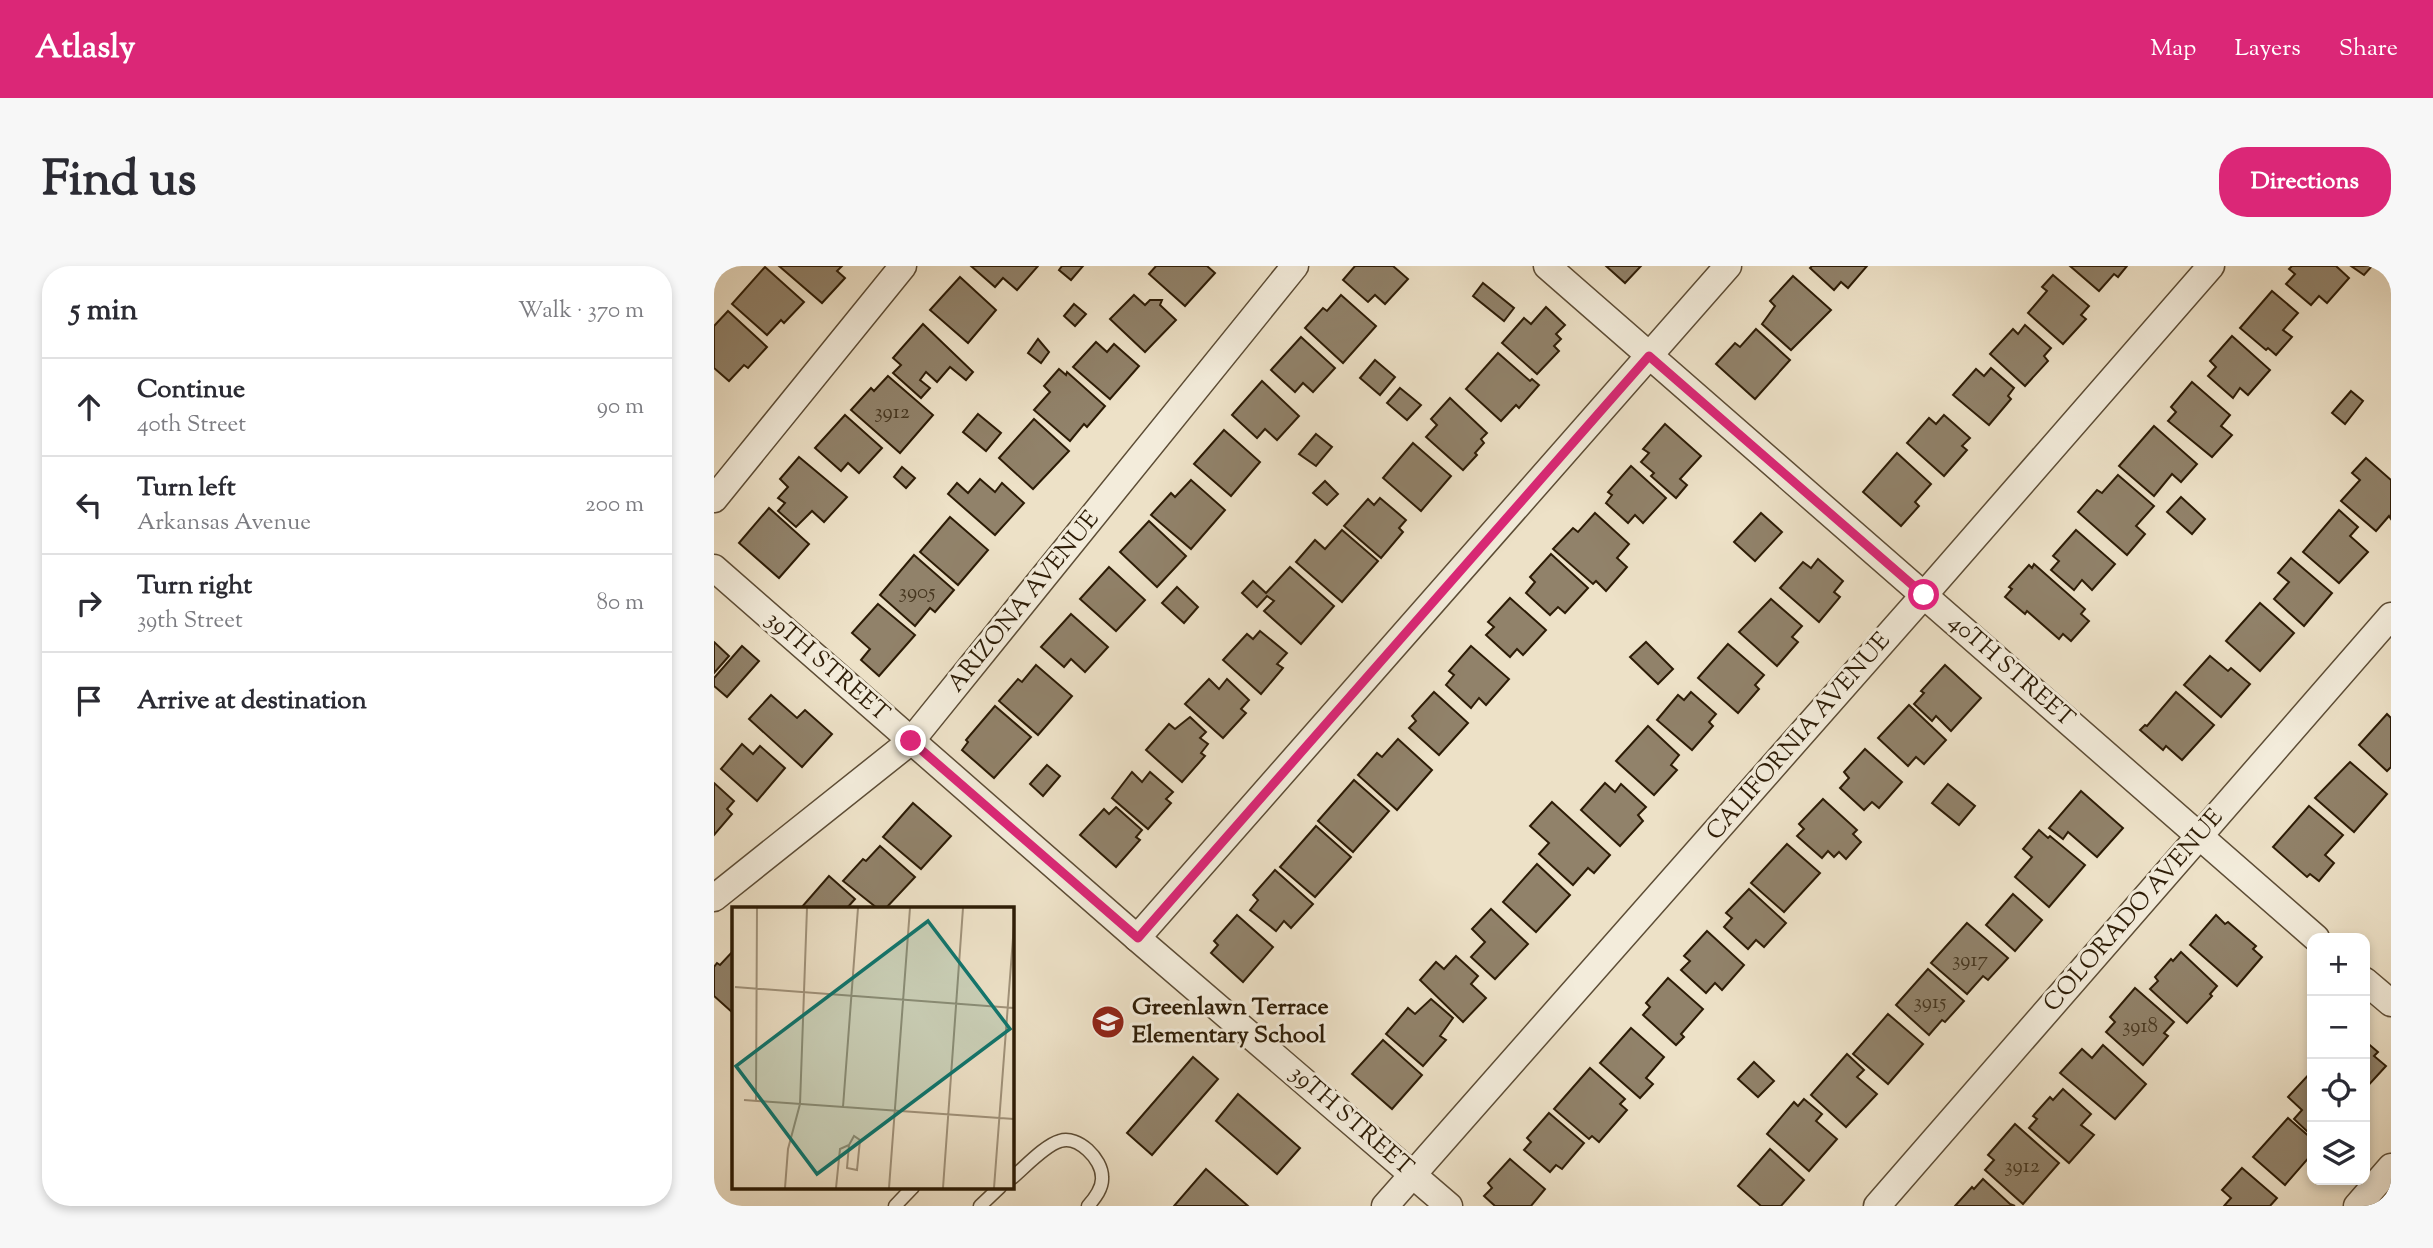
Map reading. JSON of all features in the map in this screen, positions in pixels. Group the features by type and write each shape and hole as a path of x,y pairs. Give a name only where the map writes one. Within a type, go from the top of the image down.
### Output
{"street":[{"path":"714,499 904,266"},
{"name":"ARIZONA AVENUE","path":"714,898 911,741 1295,266"},
{"name":"40TH STREET","path":"1547,266 2310,933"},
{"path":"1138,938 1728,266"},
{"name":"CALIFORNIA AVENUE","path":"1385,1206 2211,266"},
{"name":"39TH STREET","path":"714,568 1450,1206"},
{"name":"COLORADO AVENUE","path":"1877,1206 2391,616"},
{"path":"2370,985 2391,1003"},
{"path":"2357,1206 2391,1167"}],"lane":[{"path":"1013,1176 1052,1145 1062,1140 1071,1141 1091,1153 1099,1165 1102,1177 1096,1197 1088,1206"},
{"path":"895,1206 912,1188"},
{"path":"980,1206 999,1188"}],"building":[{"path":"779,266 842,266 837,271 845,278 822,303"},
{"path":"971,266 1038,266 1017,290 1003,278 995,287"},
{"path":"1062,266 1083,266 1071,280 1059,270"},
{"path":"1156,266 1207,266 1215,273 1185,306 1149,274"},
{"path":"1355,266 1393,266 1408,279 1385,304 1375,295 1368,302 1343,280"},
{"path":"1606,266 1641,266 1625,283"},
{"path":"1867,266 1848,288 1841,282 1834,290 1810,268"},
{"path":"2070,266 2127,266 2118,277 2114,274 2099,291"},
{"path":"2292,266 2336,266 2349,278 2327,303 2319,296 2311,305 2286,284 2295,274 2289,269"},
{"path":"2351,266 2372,266 2364,275"},
{"path":"765,267 804,302 784,323 781,320 767,335 732,304"},
{"path":"2053,275 2089,306 2081,315 2086,319 2063,344 2028,313 2047,291 2042,287"},
{"path":"1793,276 1831,310 1791,350 1762,324 1775,306 1770,301"},
{"path":"960,277 996,310 968,343 930,310"},
{"path":"1483,283 1514,308 1504,321 1473,296"},
{"path":"2272,291 2298,313 2283,330 2292,337 2276,355 2240,328"},
{"path":"1134,295 1145,305 1150,300 1162,300 1160,305 1176,320 1145,352 1110,319"},
{"path":"1341,295 1376,326 1343,363 1305,328 1323,308 1327,311"},
{"path":"1074,304 1086,314 1075,326 1064,316"},
{"path":"1546,307 1565,325 1556,334 1561,339 1554,346 1559,351 1537,374 1502,343 1524,318 1531,324"},
{"path":"728,311 767,347 748,368 744,365 729,381 714,368 714,326"},
{"path":"923,324 973,372 966,380 950,367 937,382 926,372 920,380 930,388 921,398 893,373 901,365 893,358"},
{"path":"2025,325 2051,348 2044,356 2048,361 2025,386 1990,354 2013,329 2018,334"},
{"path":"1756,329 1790,360 1755,399 1716,364 1735,343 1740,347"},
{"path":"2232,336 2270,370 2248,395 2240,388 2233,398 2208,376 2216,367 2210,361"},
{"path":"1301,337 1335,368 1313,392 1303,383 1295,392 1271,370"},
{"path":"1038,339 1049,352 1041,363 1028,353"},
{"path":"1096,342 1107,352 1114,344 1139,366 1110,399 1073,367"},
{"path":"1498,353 1530,381 1532,379 1539,385 1519,408 1516,405 1501,421 1466,389"},
{"path":"1375,360 1395,377 1380,395 1360,378"},
{"path":"1991,368 2014,388 2008,396 2011,399 1989,425 1953,395 1976,369 1984,376"},
{"path":"1059,369 1066,375 1067,372 1105,406 1087,427 1084,424 1070,441 1034,410 1050,392 1044,386"},
{"path":"888,376 933,415 900,453 851,410 871,388 874,391"},
{"path":"1262,381 1299,416 1277,440 1265,429 1257,438 1232,415"},
{"path":"2192,382 2230,415 2221,426 2232,435 2212,457 2168,421 2176,412 2171,407"},
{"path":"1400,388 1421,405 1407,420 1387,403"},
{"path":"2351,391 2363,401 2345,424 2332,413"},
{"path":"1450,398 1487,433 1481,439 1484,443 1475,453 1477,455 1463,470 1426,437 1437,425 1431,419"},
{"path":"978,414 1001,433 986,451 963,432"},
{"path":"845,415 882,448 859,473 848,463 841,471 815,448"},
{"path":"1944,415 1970,438 1962,446 1967,450 1944,476 1907,443 1929,418 1936,424"},
{"path":"1034,419 1069,451 1033,489 999,458"},
{"path":"1665,424 1701,456 1680,479 1687,485 1676,498 1651,476 1654,473 1641,462 1649,453 1643,449"},
{"path":"2154,426 2197,464 2181,482 2172,474 2154,496 2119,466"},
{"path":"1224,430 1260,462 1231,496 1194,464"},
{"path":"1316,434 1332,447 1316,466 1299,454"},
{"path":"1413,443 1451,476 1421,511 1383,478"},
{"path":"1897,453 1931,484 1915,502 1919,506 1901,526 1863,492"},
{"path":"799,457 847,497 824,522 812,511 796,527 778,511 785,503 778,498 788,487 780,479"},
{"path":"2366,458 2391,480 2391,519 2389,516 2376,531 2341,501 2360,480 2352,473"},
{"path":"1631,466 1666,498 1643,523 1635,515 1628,523 1606,503 1612,495 1608,492"},
{"path":"902,467 915,478 906,488 894,477"},
{"path":"2118,475 2154,506 2136,526 2145,534 2127,555 2078,512 2097,490 2102,493"},
{"path":"980,479 995,492 1002,483 1024,503 995,535 948,494 957,483 968,493"},
{"path":"1191,480 1225,510 1191,549 1151,515 1171,493 1175,497"},
{"path":"1325,481 1338,494 1327,505 1313,493"},
{"path":"2181,497 2205,519 2192,534 2167,512"},
{"path":"1380,498 1406,520 1399,528 1403,532 1381,558 1344,526 1368,499 1374,505"},
{"path":"769,508 809,544 779,578 739,543"},
{"path":"2339,510 2358,527 2350,536 2368,552 2339,583 2303,552"},
{"path":"1595,513 1629,544 1617,558 1627,567 1606,591 1596,581 1593,584 1553,549 1573,528 1578,532"},
{"path":"1761,513 1782,532 1755,561 1734,542"},
{"path":"950,517 988,550 958,585 920,552"},
{"path":"1149,521 1186,556 1157,587 1120,552"},
{"path":"1342,530 1378,561 1342,602 1296,562 1315,540 1325,549"},
{"path":"2076,530 2115,564 2092,590 2082,580 2074,590 2051,570 2059,561 2053,556"},
{"path":"1551,554 1588,588 1565,613 1558,607 1550,615 1526,593 1535,582 1530,577"},
{"path":"914,555 954,590 935,612 930,608 915,626 880,595"},
{"path":"2291,558 2332,593 2304,626 2274,599 2289,582 2278,573"},
{"path":"1818,559 1843,581 1834,592 1840,597 1819,622 1780,588 1803,562 1811,568"},
{"path":"2034,564 2085,609 2081,614 2089,621 2071,641 2063,634 2059,639 2027,611 2025,614 2005,597 2012,589 2009,587 2029,565 2032,568"},
{"path":"1109,567 1145,600 1116,631 1080,599"},
{"path":"1290,567 1334,606 1301,644 1264,611 1274,601 1267,596 1257,607 1242,593 1253,581 1266,593"},
{"path":"1177,587 1198,607 1184,623 1162,603"},
{"path":"1510,598 1546,630 1523,655 1517,649 1510,657 1486,635 1494,627 1488,622"},
{"path":"1771,599 1802,626 1792,637 1798,642 1777,666 1739,632"},
{"path":"2260,603 2294,633 2260,671 2226,641"},
{"path":"878,604 915,635 879,676 861,660 870,649 852,633"},
{"path":"1071,614 1108,647 1085,672 1071,659 1064,667 1041,647"},
{"path":"1260,631 1287,653 1277,664 1283,668 1261,694 1223,660 1247,634 1253,639"},
{"path":"714,642 729,656 714,673"},
{"path":"1646,642 1673,669 1658,684 1630,657"},
{"path":"1728,644 1764,675 1755,685 1759,689 1738,713 1698,678"},
{"path":"742,646 759,661 727,697 714,686 714,678"},
{"path":"1471,646 1509,679 1486,705 1479,698 1471,708 1446,685 1454,675 1449,671"},
{"path":"2210,656 2228,671 2231,668 2250,684 2221,717 2184,685"},
{"path":"1036,665 1072,696 1038,735 999,701 1018,679 1022,682"},
{"path":"1945,665 1981,698 1951,731 1936,716 1932,721 1914,704 1924,693 1921,691"},
{"path":"1209,679 1219,689 1227,679 1249,700 1241,709 1246,713 1223,738 1185,704"},
{"path":"1434,692 1468,723 1439,755 1409,728 1416,721 1412,716"},
{"path":"1691,692 1716,714 1709,722 1713,726 1692,750 1657,720 1678,695 1684,700"},
{"path":"2176,692 2214,725 2182,760 2166,746 2163,750 2140,730 2147,726"},
{"path":"771,695 797,718 805,710 832,734 802,767 749,719"},
{"path":"1909,705 1946,740 1924,764 1916,757 1908,766 1878,738"},
{"path":"995,706 1031,737 994,778 962,750 968,742 966,740"},
{"path":"2387,714 2391,718 2391,767 2387,771 2359,745"},
{"path":"1190,717 1206,732 1200,738 1208,744 1201,753 1205,756 1182,782 1146,750 1169,724 1175,729"},
{"path":"1648,726 1679,755 1671,765 1677,770 1654,795 1616,761"},
{"path":"1398,739 1432,770 1397,810 1358,775 1377,753 1382,757"},
{"path":"742,744 753,754 760,746 785,768 757,801 721,769"},
{"path":"1865,749 1902,782 1879,808 1872,802 1864,810 1840,788 1849,778 1844,772"},
{"path":"2350,762 2387,794 2354,832 2315,798"},
{"path":"1047,765 1060,776 1043,796 1030,784"},
{"path":"1132,772 1142,782 1150,772 1173,792 1166,799 1171,803 1148,829 1112,798"},
{"path":"1354,780 1389,811 1353,852 1318,821"},
{"path":"714,783 734,801 727,809 732,814 714,835"},
{"path":"1605,783 1615,792 1621,784 1646,807 1638,815 1643,821 1620,846 1581,810"},
{"path":"1948,784 1975,806 1959,825 1932,803"},
{"path":"2081,791 2123,828 2097,857 2068,832 2063,839 2049,828"},
{"path":"1823,799 1857,830 1853,834 1861,842 1846,859 1839,852 1834,857 1828,851 1822,858 1797,836 1804,829 1799,824"},
{"path":"1552,802 1610,855 1594,873 1588,868 1573,885 1539,854 1549,843 1530,826"},
{"path":"913,803 951,836 921,869 883,837"},
{"path":"2309,806 2343,835 2325,855 2334,863 2319,881 2310,874 2307,877 2273,847"},
{"path":"1116,807 1142,830 1136,837 1140,840 1116,867 1080,835 1104,809 1109,814"},
{"path":"1316,826 1351,857 1315,897 1280,867"},
{"path":"2039,830 2085,865 2049,907 2015,877 2032,857 2023,849"},
{"path":"1787,844 1820,873 1784,912 1751,883"},
{"path":"880,846 915,877 887,907 876,907 843,881 863,859 866,861"},
{"path":"1537,864 1570,895 1536,932 1503,902"},
{"path":"1275,870 1313,904 1291,928 1284,921 1276,931 1250,910 1258,900 1253,895"},
{"path":"829,876 855,899 848,907 802,907"},
{"path":"1749,889 1786,923 1764,947 1756,940 1748,949 1724,927 1732,918 1726,913"},
{"path":"2013,894 2042,920 2015,951 1986,925"},
{"path":"1491,909 1528,944 1495,979 1471,957 1485,942 1472,929"},
{"path":"1237,915 1273,947 1243,982 1211,953 1218,945 1214,941"},
{"path":"2216,915 2256,946 2253,949 2262,957 2237,986 2190,945"},
{"path":"1967,923 2008,958 1988,980 1983,976 1967,994 1931,963"},
{"path":"1707,931 1744,965 1722,990 1715,983 1706,993 1681,970 1690,961 1684,956"},
{"path":"732,952 732,1012 714,996 714,967 717,963 720,965"},
{"path":"2181,952 2217,986 2210,994 2212,996 2187,1023 2150,989 2158,981 2155,977"},
{"path":"1456,956 1478,976 1471,984 1486,998 1463,1022 1420,980 1436,962 1444,969"},
{"path":"1928,969 1964,1001 1929,1035 1896,1005"},
{"path":"1668,978 1703,1009 1681,1034 1684,1037 1676,1045 1643,1015 1650,1007 1646,1003"},
{"path":"2135,988 2174,1022 2164,1033 2168,1036 2143,1065 2106,1032 2115,1022 2110,1017"},
{"path":"1431,999 1453,1018 1440,1036 1446,1040 1423,1066 1386,1034 1408,1008 1415,1014"},
{"path":"1888,1014 1923,1044 1888,1084 1853,1054"},
{"path":"1631,1028 1664,1057 1646,1078 1653,1084 1640,1098 1600,1063"},
{"path":"1383,1040 1422,1075 1392,1109 1352,1074"},
{"path":"2103,1045 2146,1084 2115,1119 2060,1073 2082,1049 2092,1058"},
{"path":"2370,1045 2378,1052 2374,1056 2386,1066 2370,1084"},
{"path":"1847,1054 1864,1070 1857,1077 1877,1094 1846,1127 1811,1095"},
{"path":"1193,1057 1218,1079 1152,1155 1127,1133"},
{"path":"1754,1062 1774,1081 1758,1097 1738,1079"},
{"path":"1590,1068 1625,1099 1620,1104 1627,1110 1599,1142 1592,1136 1589,1139 1554,1109"},
{"path":"2307,1076 2307,1131 2294,1119 2302,1110 2288,1097"},
{"path":"2063,1089 2091,1114 2081,1125 2094,1135 2069,1163 2029,1128 2037,1119 2033,1116 2050,1097 2053,1100"},
{"path":"1238,1094 1300,1148 1277,1174 1216,1121"},
{"path":"1804,1099 1822,1114 1816,1121 1837,1139 1809,1171 1767,1134 1794,1102 1798,1106"},
{"path":"1549,1113 1584,1143 1562,1169 1556,1165 1550,1172 1524,1150 1531,1142 1527,1138"},
{"path":"2288,1118 2307,1135 2307,1160 2285,1185 2253,1157"},
{"path":"2015,1124 2059,1163 2023,1204 1985,1170 1994,1160 1988,1155"},
{"path":"1770,1149 1804,1180 1781,1206 1761,1206 1738,1186"},
{"path":"1510,1159 1545,1189 1531,1206 1495,1206 1484,1196 1492,1188 1488,1183"},
{"path":"2242,1168 2277,1198 2270,1206 2224,1206 2231,1198 2222,1190"},
{"path":"1206,1169 1248,1206 1174,1206"},
{"path":"1983,1179 2010,1204 2015,1206 1955,1206"}],"place":[{"name":"Greenlawn Terrace Elementary School","path":"1108,1022"}],"route":[{"path":"911,741 1138,938 1649,356 1924,595"}]}
